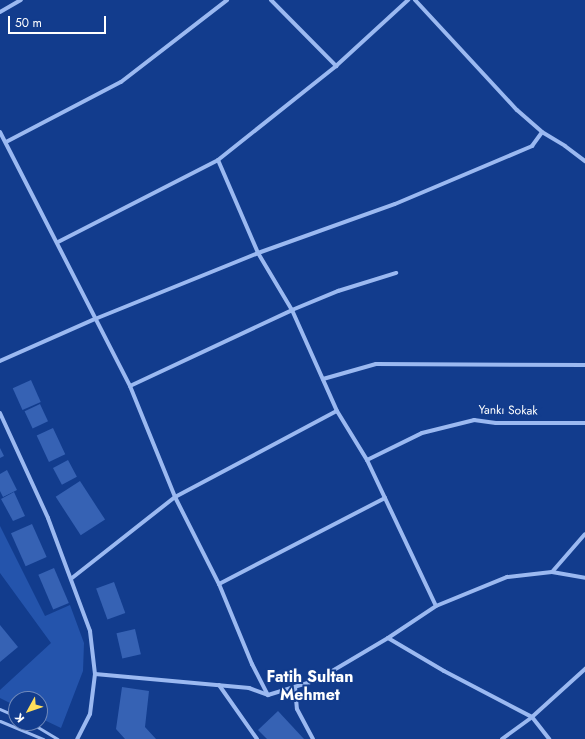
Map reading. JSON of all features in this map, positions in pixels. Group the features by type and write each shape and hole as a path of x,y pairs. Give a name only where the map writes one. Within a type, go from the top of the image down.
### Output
{"street":[{"path":"0,12 21,0"},
{"path":"6,142 121,82 227,0"},
{"path":"271,0 336,66"},
{"path":"58,242 218,160 336,66 408,0"},
{"path":"415,0 517,110 542,132 566,146 585,161"},
{"path":"0,132 58,242 130,386 175,498 219,584 252,664 268,695"},
{"path":"0,361 95,318 258,253 395,204 532,146 542,132"},
{"path":"580,158 585,155"},
{"path":"218,160 258,253 292,310 337,411 367,460 436,606"},
{"path":"130,386 292,310 338,291 396,273"},
{"path":"323,379 376,364 585,365"},
{"path":"72,578 175,498 337,411"},
{"path":"0,413 48,518 72,578 90,631 95,674 90,714 77,739"},
{"name":"Yankı Sokak","path":"367,460 422,433 474,420 496,423 585,423"},
{"path":"219,584 385,498"},
{"path":"552,572 585,534"},
{"path":"95,674 249,688 268,695 317,680 388,638 436,606 507,577 552,572 585,578"},
{"path":"388,638 444,671 532,717 549,739"},
{"path":"502,739 532,717 585,669"},
{"path":"219,685 257,739"},
{"path":"295,687 296,708 313,739"}],"lane":[{"path":"0,721 43,739"},
{"path":"44,731 58,739"}],"shaded area":[{"path":"0,526 45,616 70,605 84,643 83,671 61,728 48,722 48,691 8,691 8,702 0,698 0,690 51,643 0,573"}],"building":[{"path":"31,380 41,402 22,410 13,388"},
{"path":"40,404 48,421 33,428 25,411"},
{"path":"53,428 65,454 49,462 37,436"},
{"path":"0,448 4,456 0,458"},
{"path":"68,460 77,477 62,485 53,468"},
{"path":"7,470 17,490 3,497 0,491 0,474"},
{"path":"80,481 105,520 81,535 56,497"},
{"path":"14,492 25,516 13,521 1,499"},
{"path":"32,524 47,557 26,566 11,533"},
{"path":"54,568 69,603 53,610 38,575"},
{"path":"114,582 125,613 107,620 96,588"},
{"path":"0,625 18,647 0,662"},
{"path":"135,629 141,654 122,659 116,633"},
{"path":"122,687 149,691 145,727 156,739 125,739 116,729"},
{"path":"278,711 304,739 267,739 258,730"}],"district":[{"name":"Fatih Sultan Mehmet","path":"310,686"}]}
